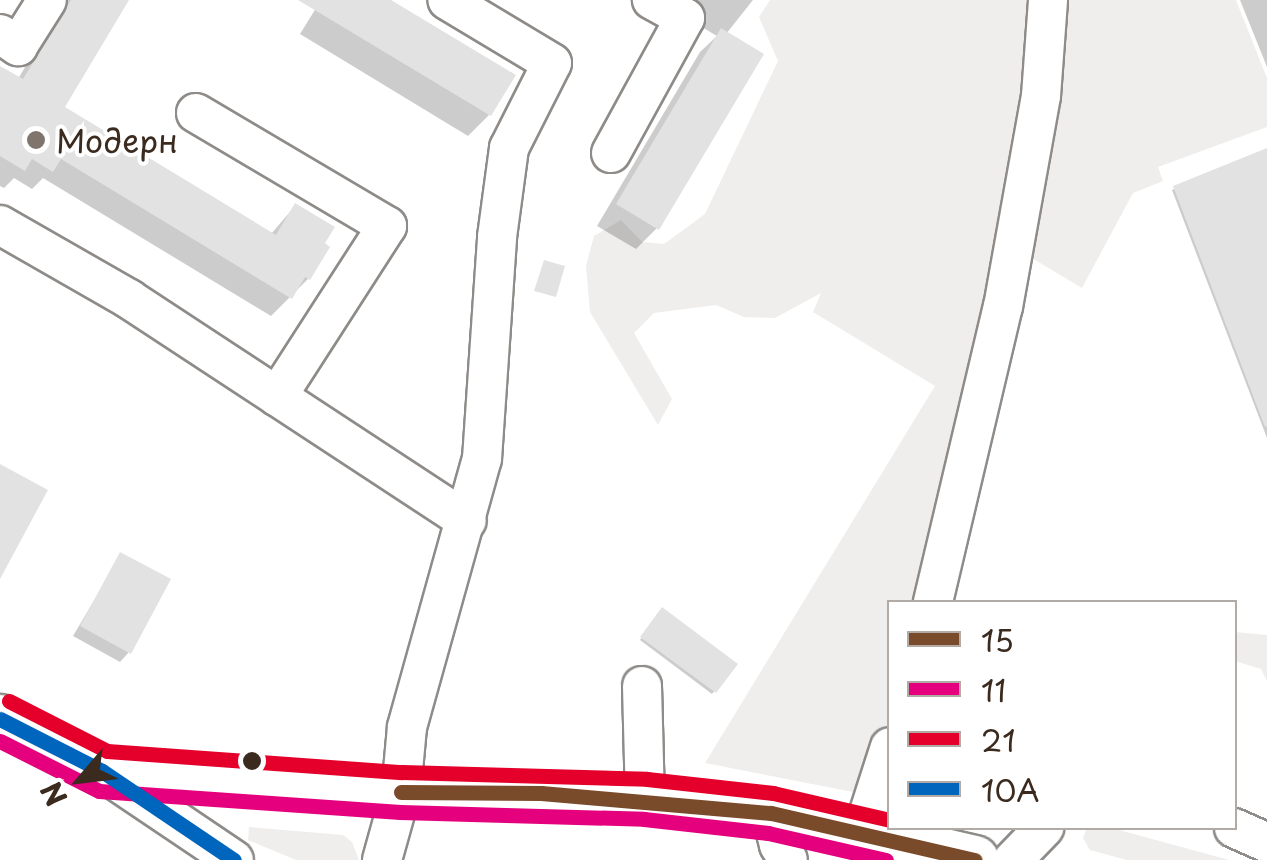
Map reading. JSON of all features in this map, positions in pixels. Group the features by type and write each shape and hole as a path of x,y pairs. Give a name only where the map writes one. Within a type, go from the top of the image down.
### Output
{"main road":[{"path":"0,719 102,771 401,792 644,799 771,812 975,860"}],"street":[{"path":"0,34 18,46 47,0"},
{"path":"382,860 401,792 406,727 482,459 498,238 509,148 552,63 448,0"},
{"path":"611,154 686,18 652,0"},
{"path":"933,600 1003,307 1041,96 1048,0"},
{"path":"196,112 387,226 277,397"},
{"path":"0,225 129,299 466,521"},
{"path":"642,686 644,799"},
{"path":"863,832 887,756"},
{"path":"102,771 234,860"},
{"path":"771,812 779,846 788,860"},
{"path":"1237,829 1267,844"},
{"path":"1014,860 1042,830"}],"shaded area":[{"path":"770,0 1236,0 1267,78 1267,127 1158,167 1163,181 1133,193 1082,288 1030,257 944,600 887,600 887,799 705,763 935,386 813,312 821,293 775,318 744,317 716,305 654,313 634,333 672,399 658,425 590,312 586,266 594,236 621,220 642,242 664,244 705,214 778,61 759,17"},
{"path":"1237,632 1267,635 1267,681 1261,669 1237,662"},
{"path":"249,827 343,835 352,842 359,860 296,860 248,840"},
{"path":"1086,830 1119,830 1229,860 1127,860 1090,850 1083,838"}],"building":[{"path":"71,0 129,0 65,107 276,235 295,203 335,227 325,243 330,247 310,280 305,277 292,299 61,159 53,172 32,159 25,171 0,156 0,66 23,79"},
{"path":"298,0 391,0 516,75 491,116"},
{"path":"721,28 764,54 659,230 616,204"},
{"path":"1267,148 1267,426 1265,427 1173,186"},
{"path":"544,260 565,266 556,297 534,291"},
{"path":"0,464 48,490 0,579"},
{"path":"120,552 171,579 131,654 80,626"},
{"path":"662,607 738,664 716,693 640,637"}],"transit line":[{"name":"21","path":"9,701 107,751 402,772 647,779 773,793 887,819"},
{"name":"10А","path":"0,719 102,771 234,860"},
{"name":"11","path":"0,741 99,791 400,812 644,819 768,833 886,860"},
{"name":"15","path":"401,792 541,793 771,813 975,860"}],"place":[{"name":"Модерн","path":"36,140"}]}
